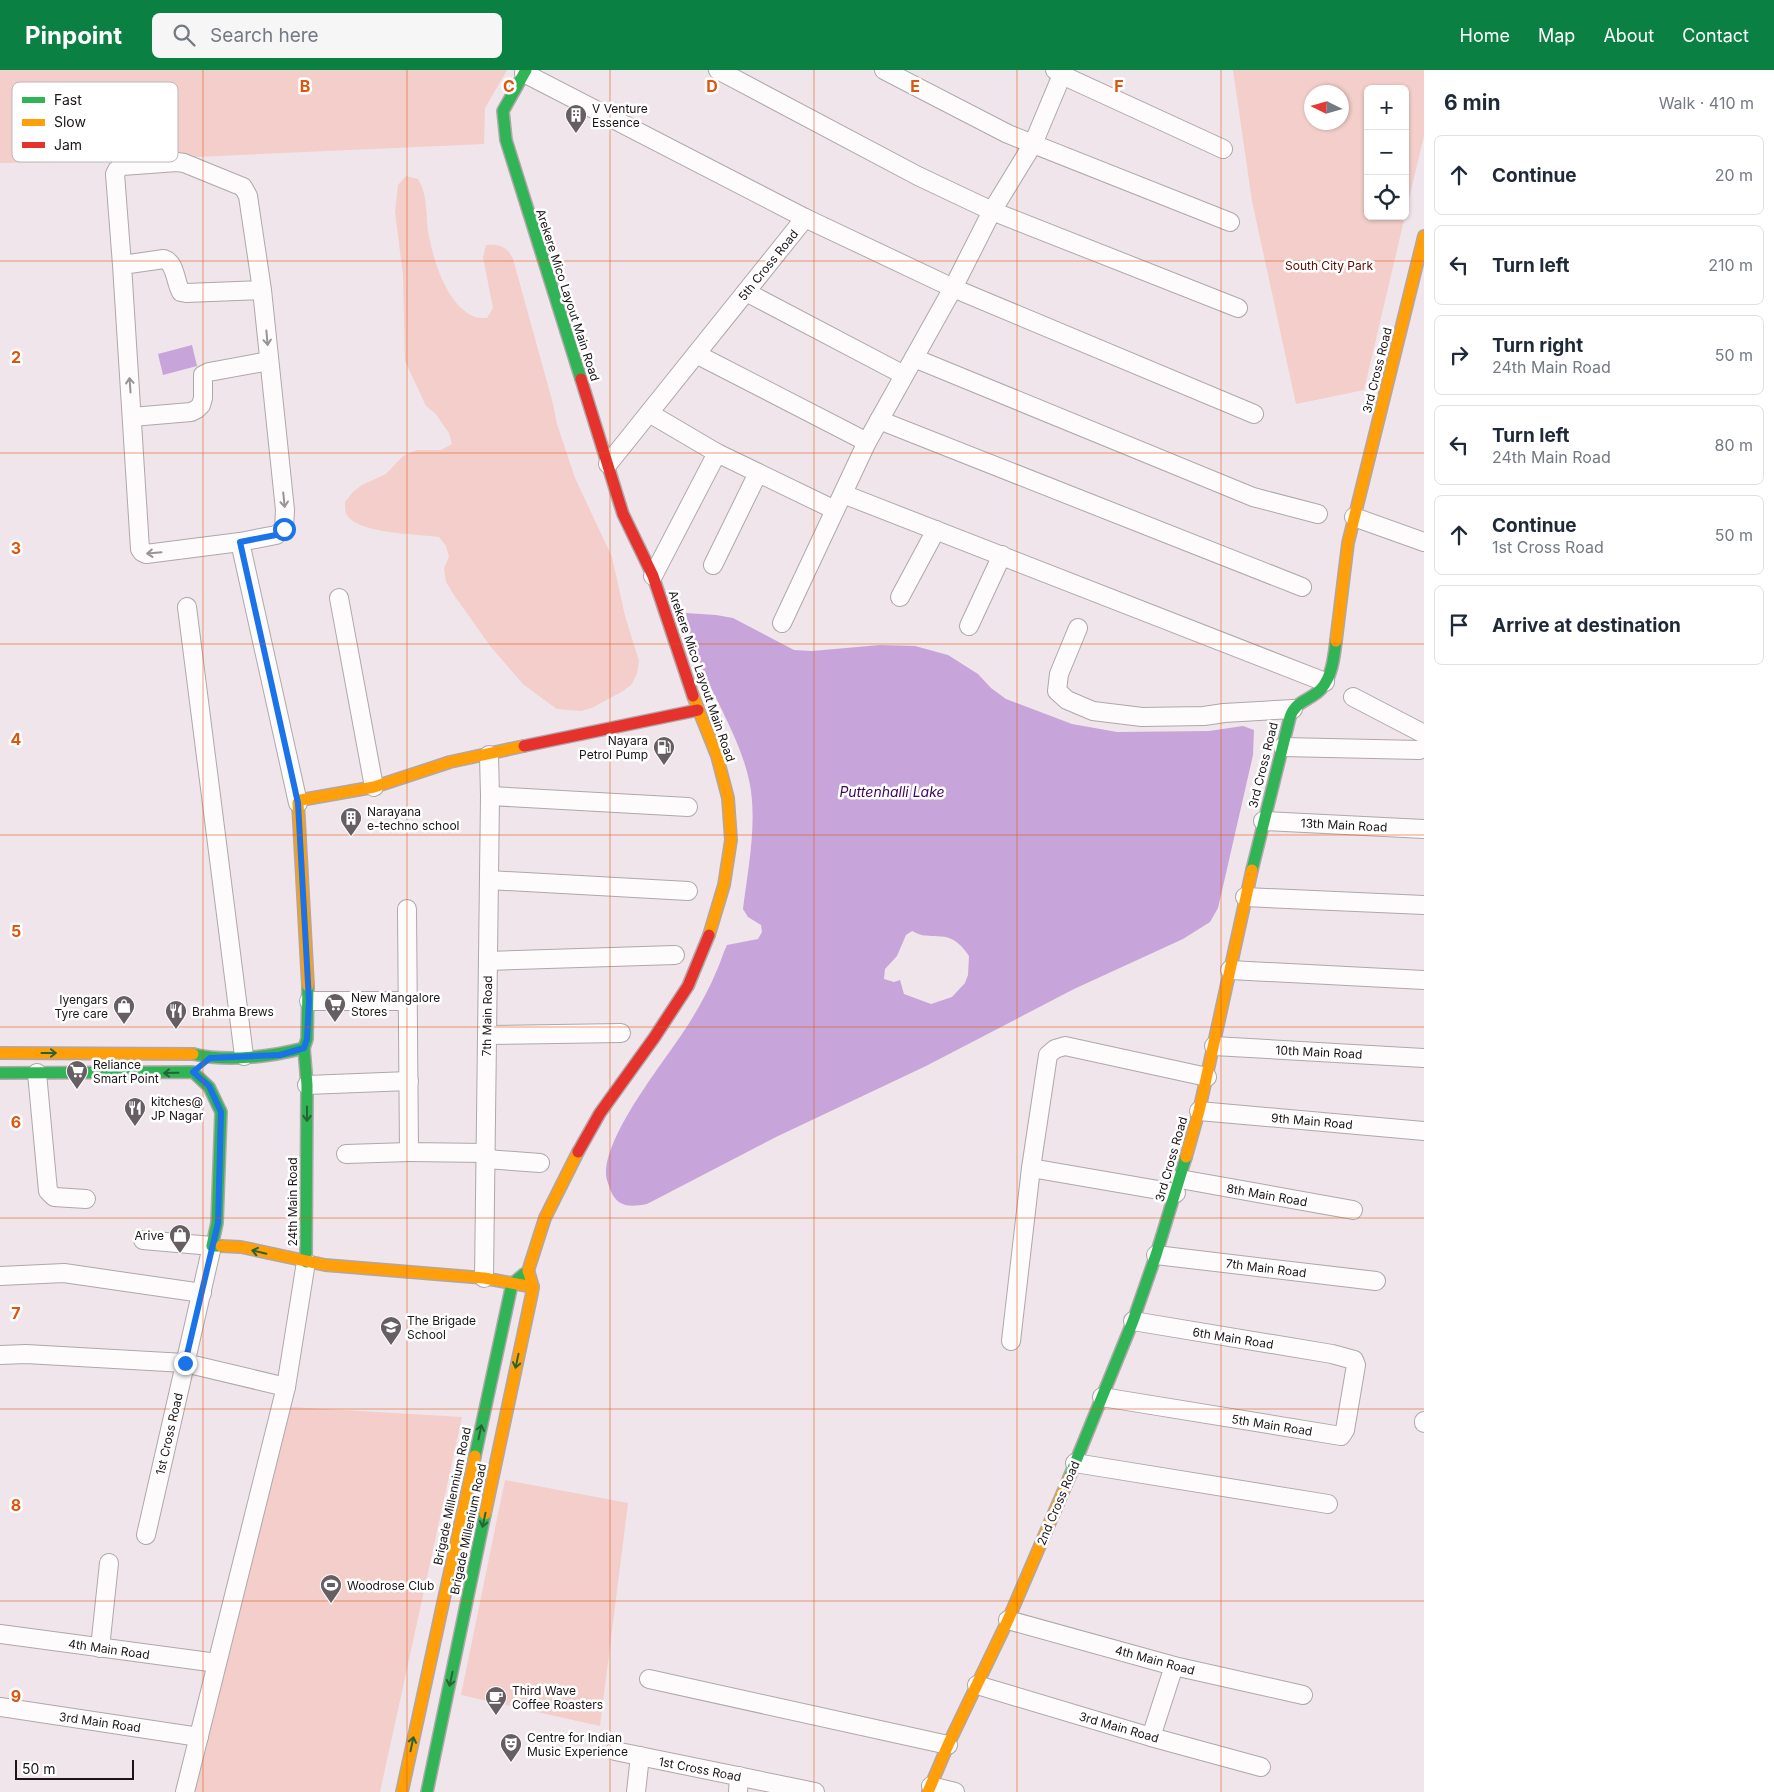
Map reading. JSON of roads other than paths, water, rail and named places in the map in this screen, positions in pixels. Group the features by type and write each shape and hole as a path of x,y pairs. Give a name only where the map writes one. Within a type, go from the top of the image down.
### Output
{"street":[{"path":"718,70 918,176 992,211 1238,308"},
{"path":"884,70 1008,134 1230,222"},
{"name":"5th Cross Road","path":"525,72 805,218 608,464"},
{"name":"Arekere Mico Layout Main Road","path":"525,72 503,111 506,140 623,514 652,576 698,710 717,756 728,798 731,840 724,886 711,931 688,986 654,1038 600,1113 580,1147 545,1218 528,1271"},
{"path":"782,623 867,442 953,288 992,211 1033,144 1060,72 1223,149"},
{"path":"177,162 184,163 243,187 248,196 262,290 285,510 284,529 276,535 240,542 146,554 142,552 115,174 117,170 122,166 177,162"},
{"path":"805,218 953,288 1254,414"},
{"name":"3rd Cross Road","path":"1156,1255 1199,1111 1245,897 1293,709 1321,689 1333,660 1344,566 1354,517 1424,236"},
{"path":"122,265 168,261 171,264 181,292 186,293 262,290"},
{"path":"746,292 904,376"},
{"path":"696,354 867,442"},
{"path":"914,358 1253,497 1318,514"},
{"path":"132,417 191,412 201,405 204,375 208,372 269,361"},
{"path":"649,413 717,453 835,510"},
{"path":"879,420 1302,587"},
{"path":"652,576 717,453"},
{"path":"713,565 758,473"},
{"path":"843,494 1325,682"},
{"path":"1354,517 1424,542"},
{"path":"900,597 936,530"},
{"path":"240,542 298,803 302,800 374,786 450,762 698,710"},
{"path":"969,626 1002,555"},
{"path":"339,598 374,786"},
{"path":"187,607 244,1056"},
{"path":"1078,628 1059,674 1057,691 1067,700 1093,711 1142,717 1204,716 1293,709"},
{"path":"1354,697 1422,742"},
{"path":"1283,747 1422,742"},
{"name":"7th Main Road","path":"484,1278 489,755"},
{"path":"490,796 688,807"},
{"name":"24th Main Road","path":"212,1246 241,1247 306,1262 307,1084 304,1048 307,1039 309,1001 298,803"},
{"name":"13th Main Road","path":"1263,821 1424,829"},
{"path":"489,880 688,891"},
{"path":"1245,897 1424,905"},
{"path":"407,909 410,1152"},
{"path":"488,961 675,955"},
{"path":"1230,970 1424,980"},
{"path":"309,1001 408,1001"},
{"path":"487,1035 621,1033"},
{"path":"1011,1341 1048,1055 1055,1049 1065,1046 1207,1076"},
{"name":"10th Main Road","path":"1214,1046 1424,1058"},
{"path":"0,1053 192,1054 210,1058 280,1055 304,1048"},
{"path":"143,1240 212,1246 218,1223 221,1112 209,1086 193,1072 192,1054"},
{"path":"0,1073 193,1072 210,1058"},
{"path":"37,1073 48,1191 54,1196 86,1199"},
{"path":"307,1084 409,1081"},
{"name":"9th Main Road","path":"1199,1111 1424,1131"},
{"path":"346,1154 410,1152 486,1156 540,1163"},
{"name":"8th Main Road","path":"1032,1168 1353,1210"},
{"name":"1st Cross Road","path":"146,1535 212,1246"},
{"name":"7th Main Road","path":"1156,1255 1376,1281"},
{"name":"2nd Cross Road","path":"930,1789 948,1745 1008,1620 1075,1463 1133,1321 1156,1255"},
{"path":"185,1792 286,1387 306,1262 484,1278 533,1287"},
{"path":"512,1284 528,1271"},
{"name":"Brigade Millenium Road","path":"427,1792 533,1287 528,1271"},
{"path":"0,1276 64,1273 202,1293"},
{"name":"Brigade Millennium Road","path":"402,1792 512,1284"},
{"name":"6th Main Road","path":"1133,1321 1332,1354"},
{"path":"0,1355 26,1354 185,1363 286,1387"},
{"name":"5th Main Road","path":"1102,1397 1341,1436 1346,1430 1356,1365 1354,1360 1332,1354"},
{"path":"1075,1463 1328,1504"},
{"path":"100,1648 108,1563"},
{"name":"4th Main Road","path":"1008,1620 1174,1666 1303,1695"},
{"name":"4th Main Road","path":"0,1634 217,1663"},
{"path":"1152,1737 1174,1666"},
{"path":"649,1679 948,1745"},
{"name":"3rd Main Road","path":"977,1685 1261,1767"},
{"name":"3rd Main Road","path":"0,1707 199,1737"},
{"name":"1st Cross Road","path":"615,1751 640,1756 738,1784 815,1792"},
{"path":"636,1792 640,1756"},
{"path":"930,1789 955,1792"}],"water":[{"path":"192,345 197,366 163,375 158,354"},
{"name":"Puttenhalli Lake","path":"686,613 733,618 794,650 812,651 880,645 915,646 948,655 978,674 991,688 1006,699 1072,724 1117,732 1209,731 1243,726 1254,730 1253,755 1218,908 1210,922 1183,939 1074,989 926,1066 776,1137 647,1204 630,1206 620,1203 616,1200 610,1189 606,1175 608,1158 626,1117 698,1008 727,945 758,939 762,932 761,925 748,917 743,909 753,811 749,780 730,726 697,657","holes":["912,931 920,934 948,937 961,946 969,956 968,975 965,983 952,997 931,1004 904,994 900,980 894,982 884,979 885,969 897,956 906,935"]}],"place":[{"name":"V Venture Essence","path":"576,134"},
{"name":"Nayara Petrol Pump","path":"664,766"},
{"name":"Narayana e-techno school","path":"351,837"},
{"name":"New Mangalore Stores","path":"335,1023"},
{"name":"Iyengars Tyre care","path":"124,1025"},
{"name":"Brahma Brews","path":"176,1030"},
{"name":"Reliance Smart Point","path":"77,1090"},
{"name":"kitches@ JP Nagar","path":"135,1127"},
{"name":"Arive","path":"180,1254"},
{"name":"The Brigade School","path":"391,1346"},
{"name":"Woodrose Club","path":"331,1604"},
{"name":"Third Wave Coffee Roasters","path":"496,1716"},
{"name":"Centre for Indian Music Experience","path":"511,1763"}],"park label":[{"name":"South City Park","path":"1329,265"}]}
